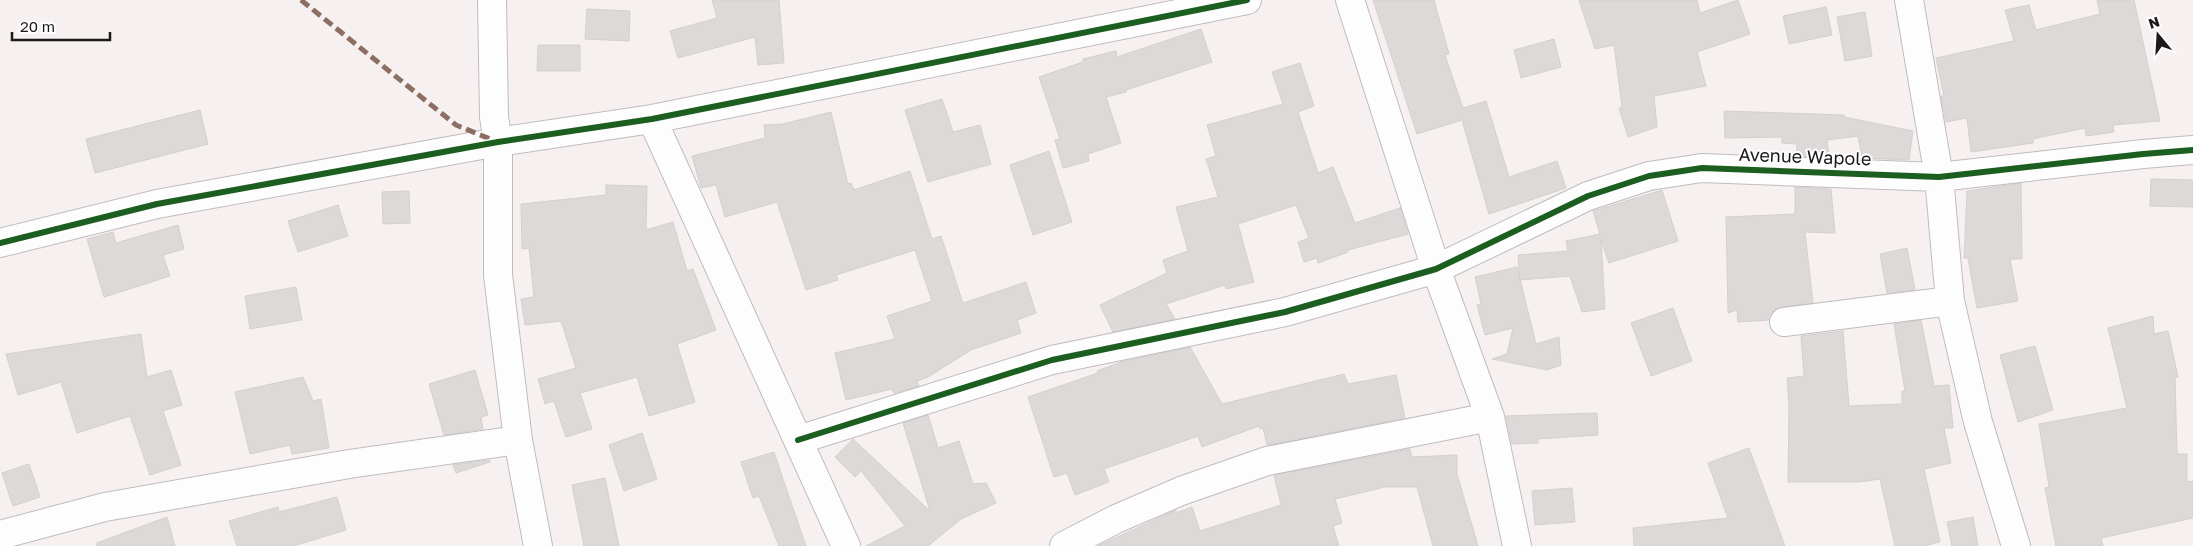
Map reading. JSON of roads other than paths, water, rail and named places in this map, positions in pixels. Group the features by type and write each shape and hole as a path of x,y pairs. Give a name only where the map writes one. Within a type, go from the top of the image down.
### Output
{"street":[{"path":"492,0 494,117 498,142 498,275 518,440 538,546"},
{"path":"0,243 157,204 498,142 652,119 1247,0"},
{"path":"1350,0 1436,269 1490,417 1517,546"},
{"path":"1909,0 1939,177 1950,301 1978,422 2016,546"},
{"path":"652,119 846,546"},
{"name":"Avenue Wapole","path":"798,440 1052,360 1285,312 1436,269 1588,196 1648,176 1702,168 1939,177 2193,150"},
{"path":"1784,322 1950,301"},
{"path":"1064,546 1116,519 1181,491 1267,460 1490,417"},
{"path":"0,535 105,507 349,464 518,440"}]}
